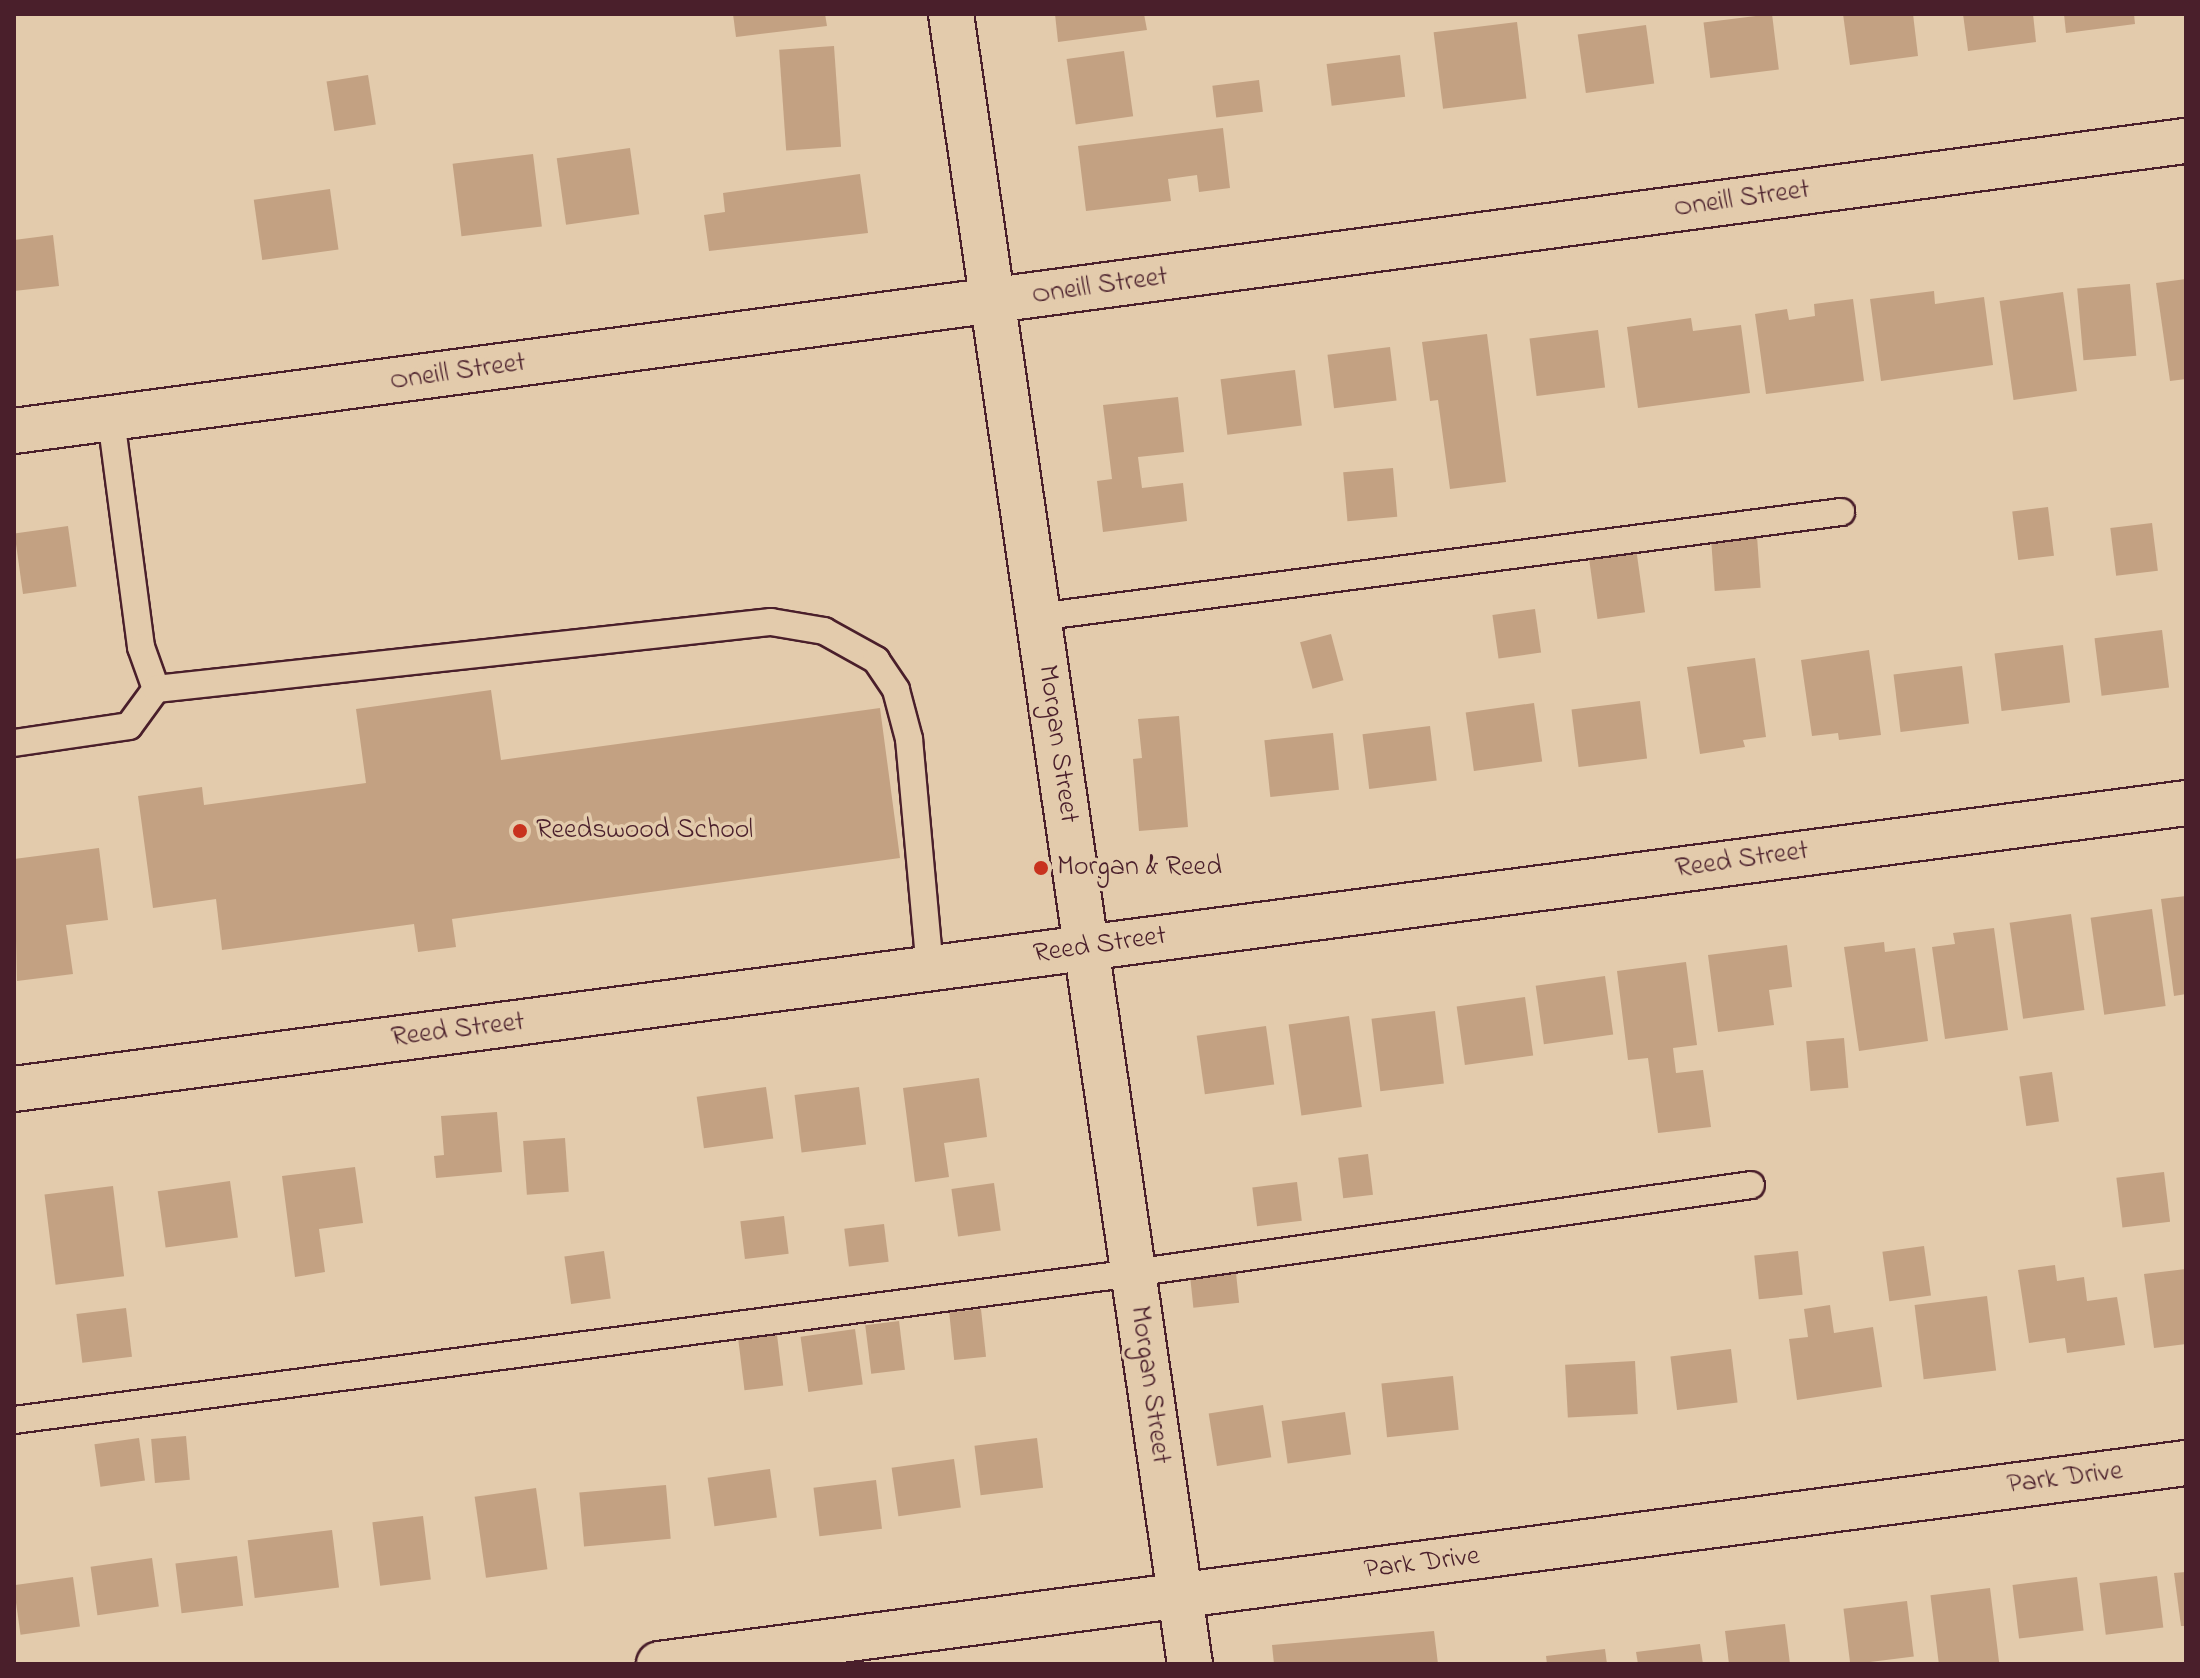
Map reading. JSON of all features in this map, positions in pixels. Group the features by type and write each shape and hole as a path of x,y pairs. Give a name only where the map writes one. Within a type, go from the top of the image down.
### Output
{"street":[{"name":"Morgan Street","path":"951,14 1190,1664"},
{"name":"Oneill Street","path":"14,431 2186,141"},
{"name":"Reed Street","path":"14,1089 2186,803"},
{"name":"Park Drive","path":"659,1664 2186,1463"}],"lane":[{"path":"111,419 141,647 156,689"},
{"path":"1038,617 1841,512"},
{"path":"14,743 129,726 156,689 771,622 824,631 876,660 896,690 909,739 930,969"},
{"path":"14,1420 1133,1273 1751,1185"}],"building":[{"path":"733,14 825,14 827,26 736,37"},
{"path":"1055,14 1144,14 1147,30 1058,42"},
{"path":"1772,14 1779,70 1710,78 1704,22"},
{"path":"1843,14 1913,14 1918,56 1850,65"},
{"path":"1963,14 2033,14 2036,42 1968,51"},
{"path":"2064,14 2134,14 2135,24 2066,33"},
{"path":"1517,22 1526,98 1443,109 1434,32"},
{"path":"1646,25 1654,83 1586,93 1578,35"},
{"path":"834,46 841,147 786,151 779,50"},
{"path":"1124,51 1133,116 1076,124 1067,59"},
{"path":"1400,55 1405,97 1332,106 1327,64"},
{"path":"368,75 376,124 334,131 327,82"},
{"path":"1259,80 1263,112 1216,117 1212,86"},
{"path":"1223,128 1230,188 1199,192 1197,175 1168,179 1171,201 1086,211 1078,146"},
{"path":"630,148 639,214 566,225 557,158"},
{"path":"533,154 542,226 462,236 453,164"},
{"path":"860,174 868,233 709,251 704,215 725,212 723,193"},
{"path":"330,189 338,249 262,260 254,200"},
{"path":"53,235 59,286 14,291 14,240"},
{"path":"2186,279 2186,379 2170,381 2156,283"},
{"path":"2130,284 2136,356 2083,360 2077,289"},
{"path":"1934,291 1935,304 1984,297 1993,365 1881,381 1870,299"},
{"path":"2063,292 2077,391 2014,400 2000,301"},
{"path":"1853,299 1864,381 1766,394 1755,314 1787,309 1789,320 1815,316 1814,304"},
{"path":"1691,318 1693,331 1741,325 1750,393 1638,408 1627,327"},
{"path":"1598,330 1605,388 1537,396 1530,338"},
{"path":"1487,334 1506,482 1450,489 1438,400 1430,401 1422,342"},
{"path":"1390,347 1397,401 1334,408 1327,355"},
{"path":"1295,370 1302,426 1227,435 1221,379"},
{"path":"1178,397 1184,452 1138,457 1142,488 1183,483 1187,521 1103,532 1097,481 1112,479 1103,405"},
{"path":"1393,468 1397,517 1347,521 1343,472"},
{"path":"2048,507 2054,556 2018,560 2012,511"},
{"path":"2152,523 2158,571 2116,576 2110,528"},
{"path":"68,526 76,586 23,594 15,534"},
{"path":"1757,536 1761,588 1715,591 1711,539"},
{"path":"1636,548 1645,612 1598,619 1588,555"},
{"path":"1535,609 1541,653 1499,659 1492,615"},
{"path":"2162,630 2169,688 2102,696 2095,638"},
{"path":"1331,634 1343,680 1313,689 1300,642"},
{"path":"2063,645 2070,703 2002,711 1995,653"},
{"path":"1869,650 1881,735 1839,740 1838,733 1812,736 1801,660"},
{"path":"1755,658 1766,737 1743,740 1745,747 1700,754 1687,667"},
{"path":"1962,666 1969,724 1901,732 1894,674"},
{"name":"Reedswood School","path":"491,690 501,760 880,708 900,858 452,919 456,947 418,952 414,924 222,950 216,899 153,908 138,796 202,787 204,805 366,783 356,709"},
{"path":"1640,701 1647,759 1579,767 1572,709"},
{"path":"1534,703 1542,761 1474,771 1466,713"},
{"path":"1179,716 1188,827 1139,831 1133,759 1142,758 1138,719"},
{"path":"1430,726 1437,781 1369,789 1363,734"},
{"path":"1333,733 1339,790 1270,797 1264,740"},
{"path":"99,848 108,920 66,925 73,974 17,981 14,859"},
{"path":"2186,896 2186,994 2174,996 2161,899"},
{"path":"2152,909 2166,1006 2104,1015 2091,918"},
{"path":"2071,914 2084,1010 2023,1019 2010,923"},
{"path":"1994,928 2008,1030 1945,1039 1932,947 1955,944 1953,933"},
{"path":"1884,942 1885,952 1915,948 1928,1041 1859,1051 1844,947"},
{"path":"1787,945 1792,987 1769,990 1774,1025 1718,1032 1708,955"},
{"path":"1686,962 1697,1045 1673,1048 1676,1073 1703,1070 1711,1127 1658,1133 1648,1058 1628,1060 1617,971"},
{"path":"1605,976 1613,1034 1544,1044 1536,986"},
{"path":"1525,997 1533,1055 1465,1065 1457,1007"},
{"path":"1435,1011 1444,1083 1380,1091 1371,1019"},
{"path":"1349,1016 1362,1107 1301,1116 1289,1024"},
{"path":"1266,1026 1274,1084 1205,1094 1197,1036"},
{"path":"1844,1038 1848,1088 1811,1091 1806,1041"},
{"path":"2052,1072 2059,1122 2026,1126 2019,1077"},
{"path":"979,1078 987,1137 944,1143 949,1177 915,1182 903,1088"},
{"path":"766,1087 773,1138 704,1148 697,1097"},
{"path":"859,1087 866,1145 802,1152 794,1095"},
{"path":"497,1112 502,1172 436,1178 434,1156 444,1155 441,1116"},
{"path":"565,1138 569,1192 527,1195 523,1141"},
{"path":"1368,1154 1373,1195 1343,1198 1338,1158"},
{"path":"355,1167 363,1223 319,1229 325,1272 295,1277 282,1176"},
{"path":"2164,1172 2170,1222 2122,1227 2116,1178"},
{"path":"230,1181 238,1237 166,1248 158,1191"},
{"path":"1297,1182 1302,1221 1257,1226 1252,1187"},
{"path":"994,1183 1001,1231 958,1237 951,1189"},
{"path":"113,1186 124,1276 56,1285 45,1194"},
{"path":"784,1216 789,1254 745,1259 740,1221"},
{"path":"884,1224 889,1262 849,1267 844,1229"},
{"path":"1924,1246 1931,1296 1889,1301 1882,1252"},
{"path":"604,1251 611,1299 571,1304 564,1257"},
{"path":"1798,1251 1803,1295 1759,1299 1754,1256"},
{"path":"2055,1265 2057,1281 2084,1277 2087,1301 2117,1297 2125,1345 2067,1353 2065,1338 2029,1343 2018,1270"},
{"path":"2186,1269 2186,1344 2154,1348 2144,1274"},
{"path":"1236,1273 1239,1303 1193,1308 1190,1278"},
{"path":"1987,1296 1996,1370 1924,1379 1915,1305"},
{"path":"1830,1305 1834,1333 1873,1327 1882,1387 1797,1400 1789,1339 1808,1337 1804,1309"},
{"path":"126,1308 132,1357 82,1363 76,1314"},
{"path":"981,1309 986,1357 954,1360 949,1312"},
{"path":"899,1321 905,1370 871,1374 865,1325"},
{"path":"855,1329 863,1384 808,1392 801,1337"},
{"path":"777,1335 783,1386 745,1390 738,1340"},
{"path":"1731,1349 1738,1403 1677,1410 1670,1356"},
{"path":"1635,1361 1638,1414 1568,1418 1565,1365"},
{"path":"1453,1376 1459,1430 1387,1437 1381,1384"},
{"path":"1263,1405 1271,1457 1217,1466 1209,1414"},
{"path":"1345,1412 1351,1455 1288,1463 1282,1421"},
{"path":"186,1436 190,1480 155,1483 151,1439"},
{"path":"139,1438 145,1481 100,1487 94,1444"},
{"path":"1037,1438 1043,1488 981,1495 974,1446"},
{"path":"954,1459 961,1508 898,1516 892,1468"},
{"path":"770,1469 777,1518 714,1526 708,1478"},
{"path":"876,1480 882,1529 819,1536 813,1488"},
{"path":"666,1485 671,1539 584,1546 579,1493"},
{"path":"536,1488 547,1569 486,1578 475,1497"},
{"path":"423,1516 431,1580 380,1586 372,1522"},
{"path":"332,1530 339,1588 255,1598 248,1540"},
{"path":"237,1556 243,1606 182,1613 175,1564"},
{"path":"152,1558 159,1607 97,1615 91,1567"},
{"path":"2186,1572 2186,1626 2181,1626 2174,1573"},
{"path":"2157,1576 2163,1628 2106,1635 2099,1583"},
{"path":"73,1577 80,1627 21,1635 14,1585"},
{"path":"2077,1577 2084,1631 2019,1639 2012,1585"},
{"path":"1990,1588 1999,1664 1939,1664 1930,1595"},
{"path":"1907,1601 1914,1657 1850,1664 1843,1609"},
{"path":"1785,1624 1790,1664 1729,1664 1725,1631"},
{"path":"1434,1631 1438,1664 1274,1664 1272,1645"},
{"path":"1700,1644 1703,1664 1638,1664 1636,1652"},
{"path":"1605,1649 1607,1664 1547,1664 1546,1656"}],"place":[{"name":"Reedswood School","path":"520,831"},
{"name":"Morgan & Reed","path":"1041,868"}]}
